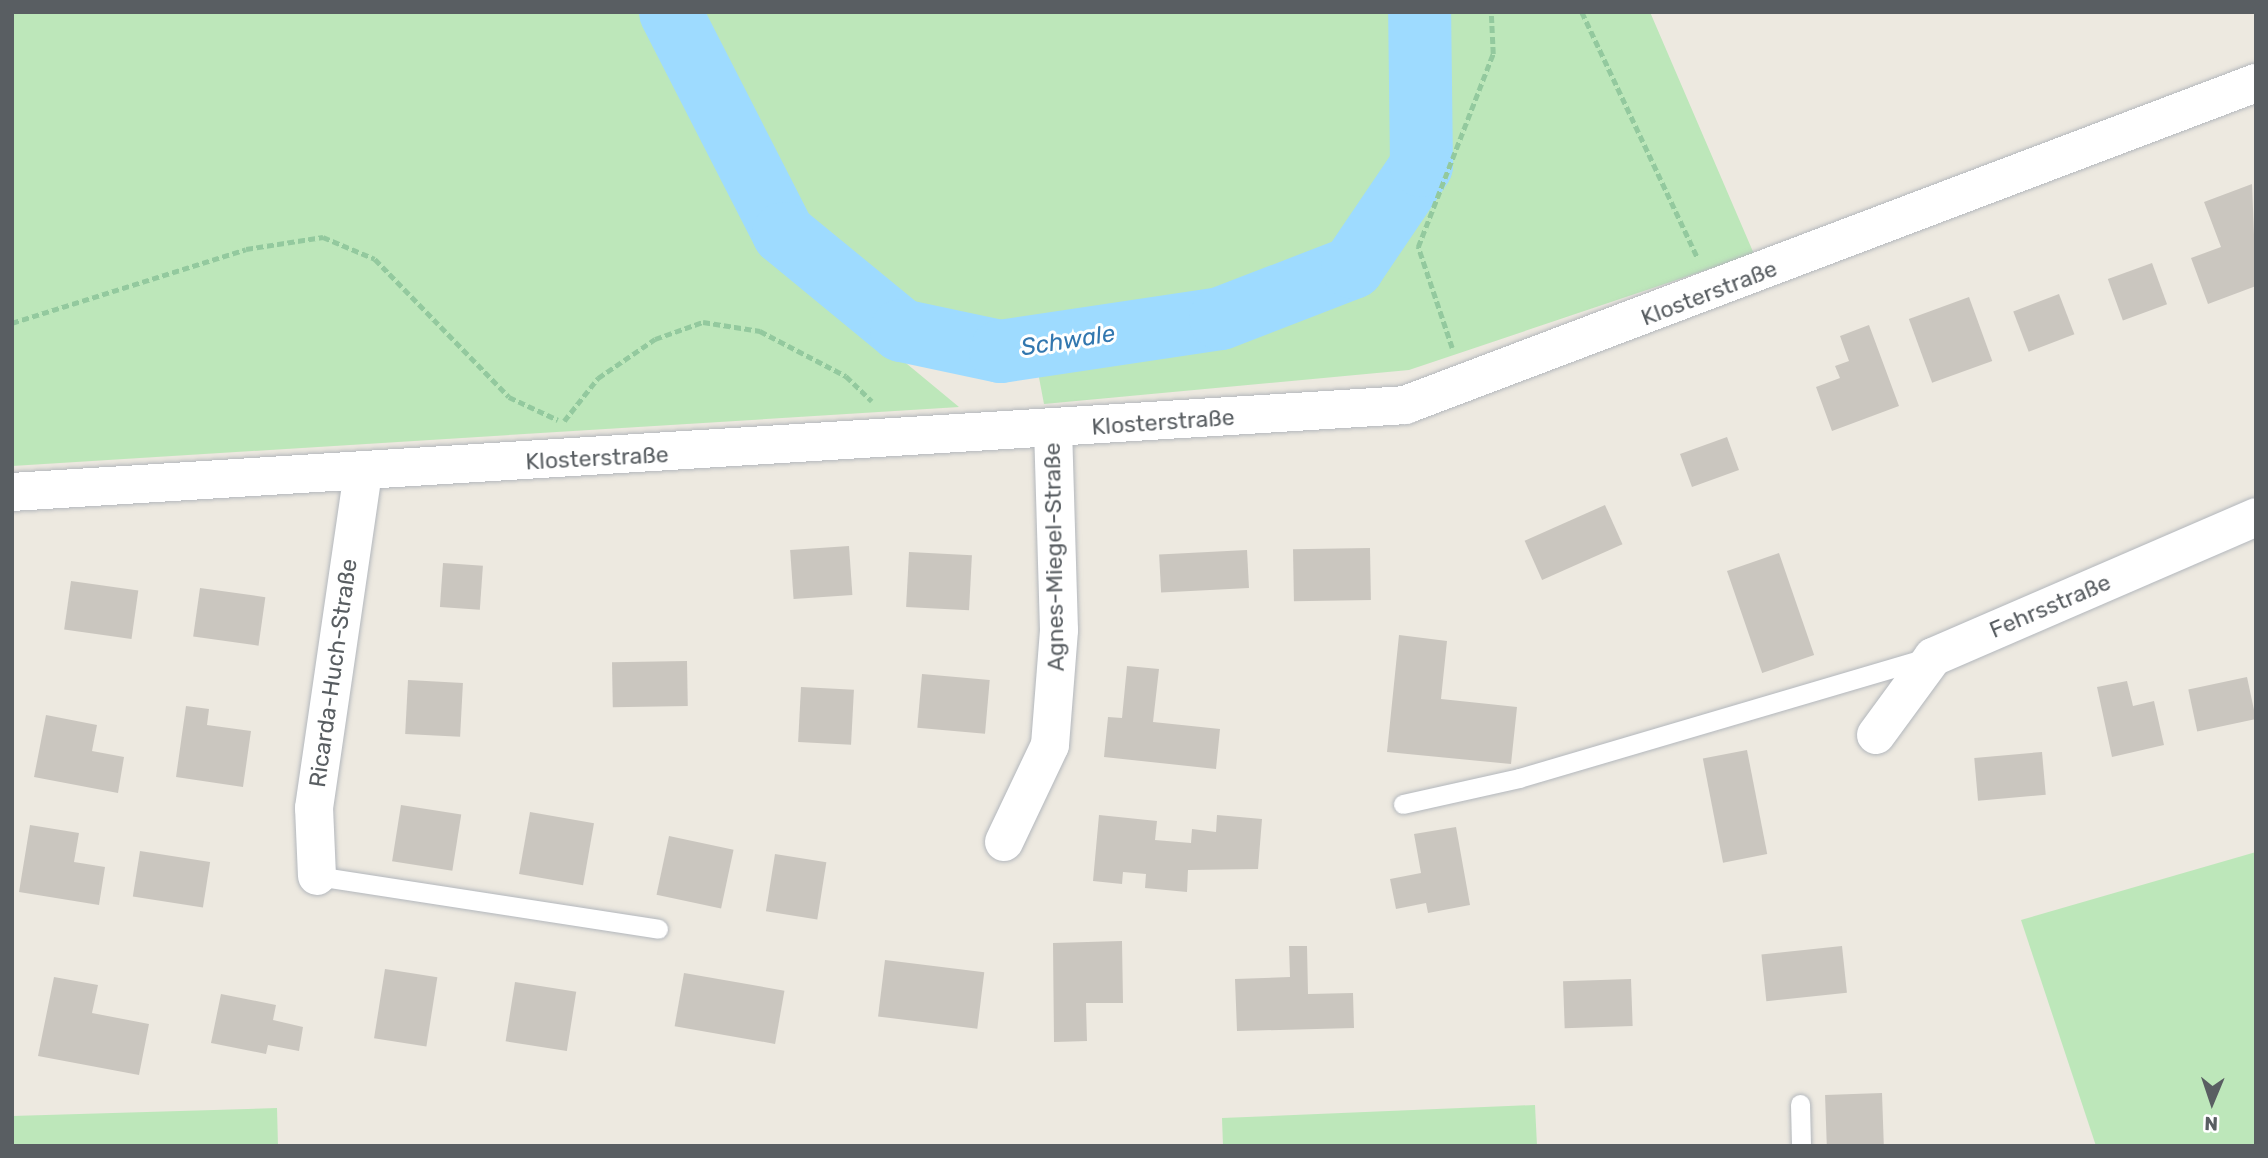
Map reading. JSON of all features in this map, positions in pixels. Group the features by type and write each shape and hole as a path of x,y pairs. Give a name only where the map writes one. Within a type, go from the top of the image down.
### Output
{"street":[{"name":"Klosterstraße","path":"12,492 914,439 1405,405 1714,292 2256,83"},
{"name":"Agnes-Miegel-Straße","path":"1004,842 1050,745 1059,631 1053,430"},
{"name":"Ricarda-Huch-Straße","path":"317,876 314,808 363,471"},
{"name":"Fehrsstraße","path":"1933,657 2256,517"},
{"path":"1876,735 1933,657"}],"lane":[{"path":"1404,804 1519,778 1933,657"},
{"path":"317,876 658,929"},
{"path":"1800,1104 1801,1146"}],"path":[{"path":"1465,383 1418,247 1493,54 1491,12"},
{"path":"1582,12 1714,292"},
{"path":"12,323 246,249 323,237 375,259 509,397 562,422"},
{"path":"562,422 598,378 654,339 704,322 760,331 846,376 914,439"},
{"path":"562,422 572,460"}],"green space":[{"path":"12,12 1650,12 1754,254 1409,370 1044,404 1037,367 895,354 959,407 12,466"},
{"path":"2256,852 2256,1146 2096,1146 2021,920"},
{"path":"1535,1105 1537,1146 1223,1146 1222,1118"},
{"path":"277,1108 278,1146 12,1146 12,1116"}],"building":[{"path":"2252,184 2256,286 2208,304 2191,258 2221,247 2204,202"},
{"path":"2152,263 2167,304 2123,320 2108,279"},
{"path":"2059,294 2074,334 2029,352 2013,312"},
{"path":"1969,297 1992,361 1932,383 1909,319"},
{"path":"1869,325 1899,406 1832,431 1816,387 1840,378 1835,366 1849,361 1840,336"},
{"path":"1727,437 1739,470 1692,487 1680,454"},
{"path":"1605,505 1622,544 1542,580 1525,541"},
{"path":"849,546 852,595 794,599 790,550"},
{"path":"1370,548 1371,600 1294,601 1293,549"},
{"path":"1247,550 1249,588 1161,593 1159,555"},
{"path":"909,552 972,555 969,610 906,607"},
{"path":"1779,553 1814,655 1762,673 1727,571"},
{"path":"443,563 483,566 480,610 440,607"},
{"path":"71,581 138,590 132,639 64,630"},
{"path":"200,588 265,597 259,646 193,637"},
{"path":"1399,635 1447,641 1441,699 1517,707 1511,764 1387,752"},
{"path":"687,661 688,706 613,707 612,662"},
{"path":"1127,666 1159,669 1153,722 1220,729 1216,769 1104,757 1108,717 1122,718"},
{"path":"922,674 990,680 985,734 917,728"},
{"path":"2247,677 2256,719 2197,732 2188,689"},
{"path":"408,680 463,683 460,737 405,734"},
{"path":"2127,681 2133,706 2154,701 2164,745 2112,757 2097,687"},
{"path":"801,687 854,690 851,745 798,742"},
{"path":"186,706 209,709 207,725 251,731 243,787 176,777"},
{"path":"46,715 97,725 92,751 124,757 118,793 34,777"},
{"path":"1747,750 1767,854 1723,863 1703,759"},
{"path":"2042,752 2046,795 1978,801 1974,758"},
{"path":"401,805 461,815 452,871 392,861"},
{"path":"530,812 594,823 583,885 519,874"},
{"path":"1099,815 1157,821 1155,840 1191,843 1192,829 1216,832 1217,815 1262,819 1258,869 1188,870 1187,892 1145,888 1146,874 1123,872 1122,884 1093,881"},
{"path":"30,825 79,833 74,862 105,867 99,905 19,892"},
{"path":"1456,827 1470,905 1428,913 1426,903 1396,909 1390,879 1421,873 1414,834"},
{"path":"669,836 734,850 721,908 657,895"},
{"path":"140,851 210,862 203,908 133,896"},
{"path":"775,854 826,862 817,919 766,911"},
{"path":"1122,941 1123,1003 1086,1003 1087,1041 1054,1042 1053,943"},
{"path":"1289,946 1307,946 1308,994 1353,993 1354,1028 1237,1031 1235,979 1290,977"},
{"path":"1842,946 1847,993 1766,1001 1761,954"},
{"path":"885,960 984,972 977,1029 878,1017"},
{"path":"385,969 437,977 426,1046 374,1038"},
{"path":"684,973 784,991 775,1044 675,1026"},
{"path":"54,977 98,985 92,1013 149,1024 139,1075 38,1056"},
{"path":"1631,979 1633,1026 1565,1028 1563,981"},
{"path":"515,982 576,992 567,1051 506,1041"},
{"path":"221,994 276,1005 273,1020 303,1027 299,1051 268,1045 266,1054 211,1043"},
{"path":"1882,1093 1884,1146 1827,1146 1825,1095"}],"waterway":[{"name":"Schwale","path":"670,12 783,233 901,330 1000,351 1220,318 1352,267 1421,165 1419,12"}]}
